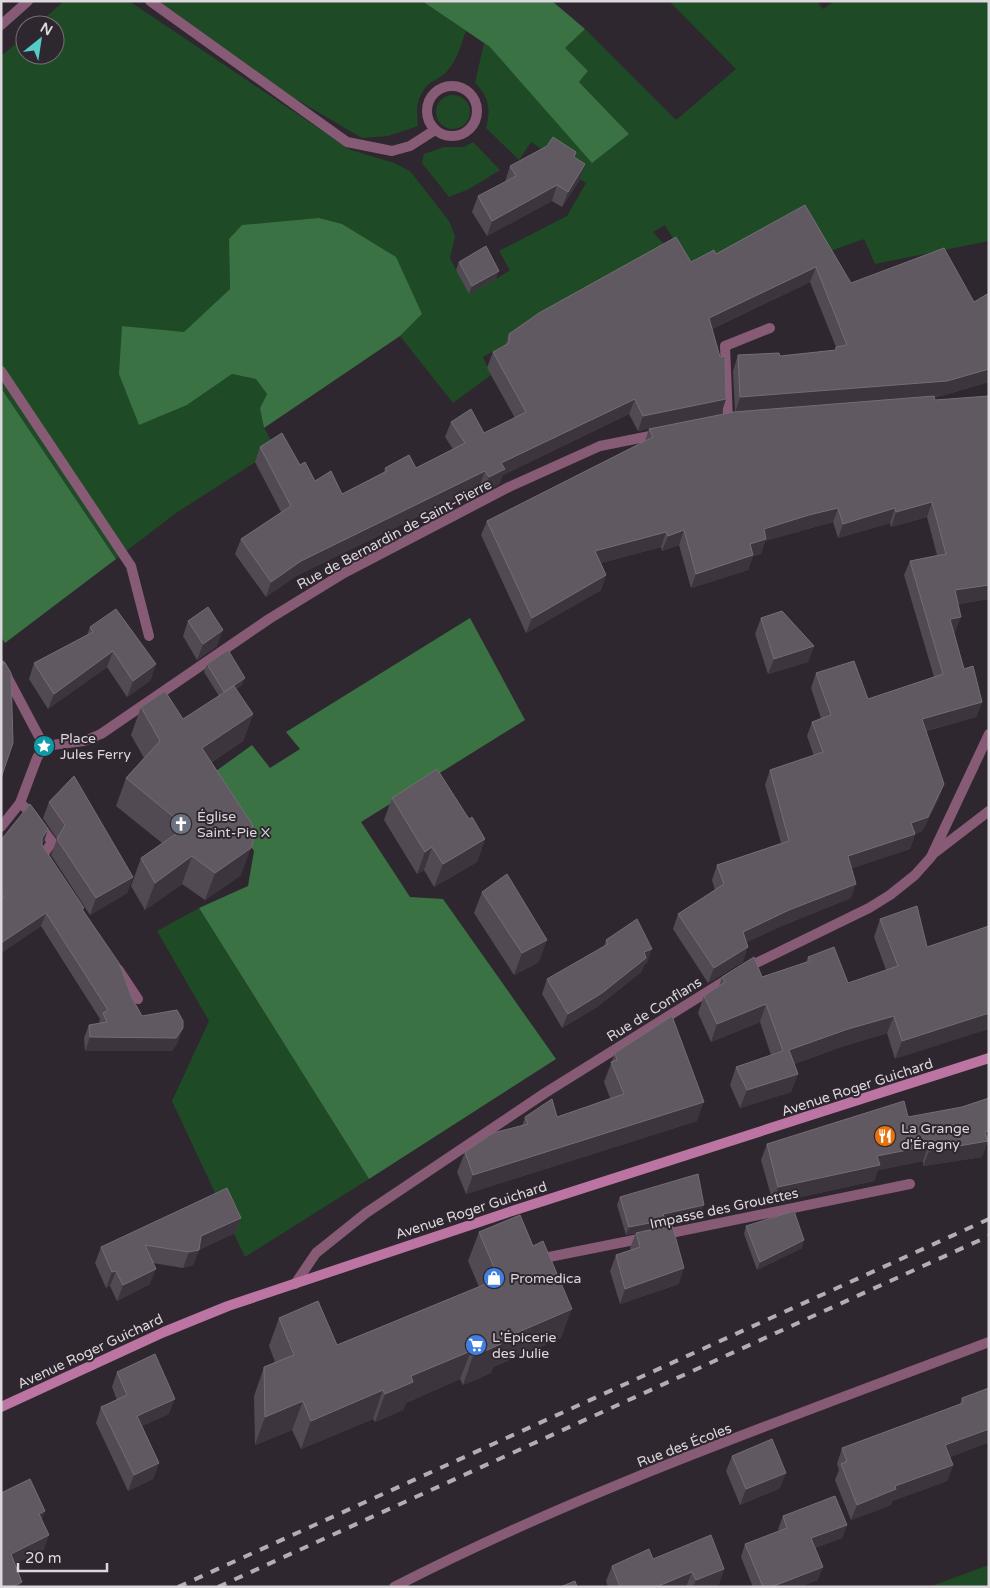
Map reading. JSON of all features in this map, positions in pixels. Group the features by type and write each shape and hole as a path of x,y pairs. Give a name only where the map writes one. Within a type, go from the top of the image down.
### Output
{"main road":[{"name":"Avenue Roger Guichard","path":"1,1407 164,1332 228,1306 514,1215 989,1058"},
{"name":"Avenue Roger Guichard","path":"960,1068 989,1063"}],"street":[{"path":"1,25 28,1"},
{"path":"150,1 347,142 392,151 410,146 436,130"},
{"path":"447,86 456,87 472,96 476,104 477,113 469,129 461,134 452,136 436,130 427,114 428,104 438,90 447,86"},
{"path":"728,420 725,346 770,328"},
{"path":"1,371 131,566 149,636"},
{"name":"Rue de Bernardin de Saint-Pierre","path":"44,746 84,741 101,734 269,619 344,573 510,487 600,446 673,431"},
{"path":"1,665 44,746 20,803 1,827"},
{"name":"Rue de Conflans","path":"295,1284 316,1253 366,1214 544,1093 755,962 868,908 890,895 915,875 931,857 989,734"},
{"path":"20,803 30,812 52,842 43,855 53,871"},
{"path":"931,857 989,812"},
{"path":"112,959 138,999"},
{"name":"Impasse des Grouettes","path":"534,1252 539,1260 910,1184"},
{"name":"Rue des Écoles","path":"394,1587 456,1555 603,1491 989,1342"}],"green space":[{"path":"64,1 129,1 351,150 394,163 410,171 449,221 455,236 450,258 456,270 496,279 510,270 499,251 567,216 586,183 568,172 570,168 531,142 519,160 486,128 488,103 475,83 484,43 629,134 579,82 588,71 565,48 585,29 676,120 736,69 669,1 817,1 823,9 835,1 989,1 989,241 875,264 864,239 819,255 693,273 665,225 653,232 671,252 483,357 491,375 453,403 400,336 422,314 229,239 230,289 184,333 122,326 187,405 232,374 256,379 267,394 260,408 264,428 276,449 176,513 116,559 1,388 1,56 15,44 15,65 65,65 65,15 48,15"},
{"path":"158,1 422,1 466,31 454,61 444,74 430,83 422,93 417,109 418,126 388,136 362,138 289,95"},
{"path":"422,1 552,1 585,29 565,48 588,71 579,82 629,134 592,163 490,47"},
{"path":"453,95 465,100 470,112 465,124 453,129 441,124 436,112 441,100"},
{"path":"473,142 500,170 469,189 449,197 422,163 424,154 444,147 464,147"},
{"path":"319,218 342,224 396,257 422,314 400,336 264,428 260,408 267,394 256,379 232,374 187,405 139,425 119,374 122,326 184,332 230,289 229,239 242,225"},
{"path":"1,388 116,559 5,643 1,637"},
{"path":"470,618 525,720 361,822 410,897 443,899 556,1059 369,1179 199,908 248,886 254,851 205,779 252,745 270,768 300,749 286,732"},
{"path":"199,908 369,1179 245,1257 172,1101 209,1021 157,931"},
{"path":"989,1565 989,1587 929,1587"}],"building":[{"path":"553,137 576,152 574,157 585,164 568,192 557,185 492,221 478,196 516,176 510,166 547,146"},
{"path":"805,205 851,283 944,248 974,302 989,293 989,369 947,381 740,397 738,355 779,353 780,356 836,350 836,347 847,345 816,267 709,318 720,357 725,356 726,399 643,416 635,399 501,463 505,469 489,477 485,471 301,561 271,582 241,539 291,506 260,447 282,433 300,465 305,462 315,481 331,471 342,494 387,471 385,468 409,455 416,468 465,443 451,422 471,409 484,433 526,412 493,352 509,343 509,334 539,313 676,237 691,262 714,250 716,254"},
{"path":"486,246 499,271 472,286 459,262"},
{"path":"934,396 935,400 989,396 989,585 955,590 961,617 950,619 964,669 973,666 982,702 922,719 944,784 928,817 911,823 915,834 848,856 856,884 789,910 743,932 748,947 714,968 678,914 724,884 717,865 789,841 770,770 823,752 812,722 831,715 816,673 854,661 868,699 943,674 910,561 946,554 932,502 896,512 895,508 843,524 838,508 809,515 764,529 766,539 750,544 753,555 696,574 684,530 668,536 666,532 595,551 606,575 532,618 487,521 653,437 649,429 734,412"},
{"path":"208,607 223,630 203,644 188,621"},
{"path":"116,609 156,664 133,681 113,651 54,694 34,663 93,632 90,627"},
{"path":"782,611 814,646 774,659 761,618"},
{"path":"228,650 245,678 224,692 207,664"},
{"path":"1,663 2,665 5,663 11,673 13,743 1,778"},
{"path":"234,686 253,714 202,748 252,824 255,835 251,848 215,873 192,856 155,883 141,858 186,827 126,778 160,741 141,707 165,691 183,719"},
{"path":"437,769 469,819 472,817 485,839 443,864 432,847 425,852 392,798"},
{"path":"74,776 133,877 96,898 57,839 65,825 49,802"},
{"path":"30,804 48,829 42,838 42,845 119,963 132,998 142,1016 177,1010 183,1021 183,1028 176,1038 90,1037 89,1025 107,1022 103,1013 108,1010 46,913 1,943 1,899 4,897 1,894 1,840"},
{"path":"507,874 547,940 522,953 482,892"},
{"path":"917,906 927,947 989,926 989,1013 902,1041 894,1016 848,1029 789,1050 798,1074 747,1090 736,1067 783,1051 766,1004 717,1024 704,996 725,982 722,977 754,957 762,977 810,961 808,957 834,947 848,983 898,966 880,919"},
{"path":"637,919 652,949 644,952 646,958 602,993 568,1014 547,979 608,944 606,940"},
{"path":"672,1016 704,1102 473,1175 465,1152 493,1133 528,1124 525,1117 552,1099 557,1117 624,1094 611,1062 617,1060 615,1053"},
{"path":"989,1098 989,1131 985,1132 988,1141 929,1151 928,1146 877,1156 880,1165 778,1187 767,1144 904,1101 908,1117 962,1107"},
{"path":"698,1174 704,1205 663,1214 665,1220 629,1227 620,1197"},
{"path":"227,1188 241,1218 201,1236 199,1250 189,1252 145,1245 156,1269 123,1285 116,1271 112,1272 101,1247"},
{"path":"794,1211 804,1240 760,1262 746,1226"},
{"path":"520,1215 533,1246 543,1241 572,1309 500,1340 501,1344 473,1356 471,1351 411,1376 413,1382 385,1394 383,1390 311,1421 303,1401 265,1417 264,1367 294,1355 279,1318 318,1301 337,1345 493,1281 492,1279 498,1277 479,1232"},
{"path":"672,1225 684,1268 625,1289 616,1255 640,1247 636,1233"},
{"path":"155,1354 175,1399 137,1416 159,1463 134,1475 101,1407 127,1395 117,1372"},
{"path":"989,1388 989,1429 945,1445 953,1465 895,1486 896,1489 857,1505 841,1464 847,1461 842,1448 963,1403 962,1398"},
{"path":"772,1439 786,1473 746,1489 732,1456"},
{"path":"30,1479 45,1511 39,1514 49,1535 11,1554 22,1582 12,1587 1,1587 1,1493"},
{"path":"835,1496 847,1525 811,1538 823,1567 771,1587 763,1587 745,1544 787,1528 783,1516"},
{"path":"711,1535 724,1569 696,1580 692,1572 656,1587 620,1587 612,1566 649,1549 653,1559"},
{"path":"575,1581 577,1587 560,1587"}],"railway":[{"path":"178,1587 989,1219"},
{"path":"218,1587 989,1236"}],"place":[{"name":"Place Jules Ferry","path":"44,746"},
{"name":"Église Saint-Pie X","path":"181,824"},
{"name":"La Grange d'Éragny","path":"885,1136"},
{"name":"Promedica","path":"494,1278"},
{"name":"L'Épicerie des Julie","path":"476,1345"}]}
